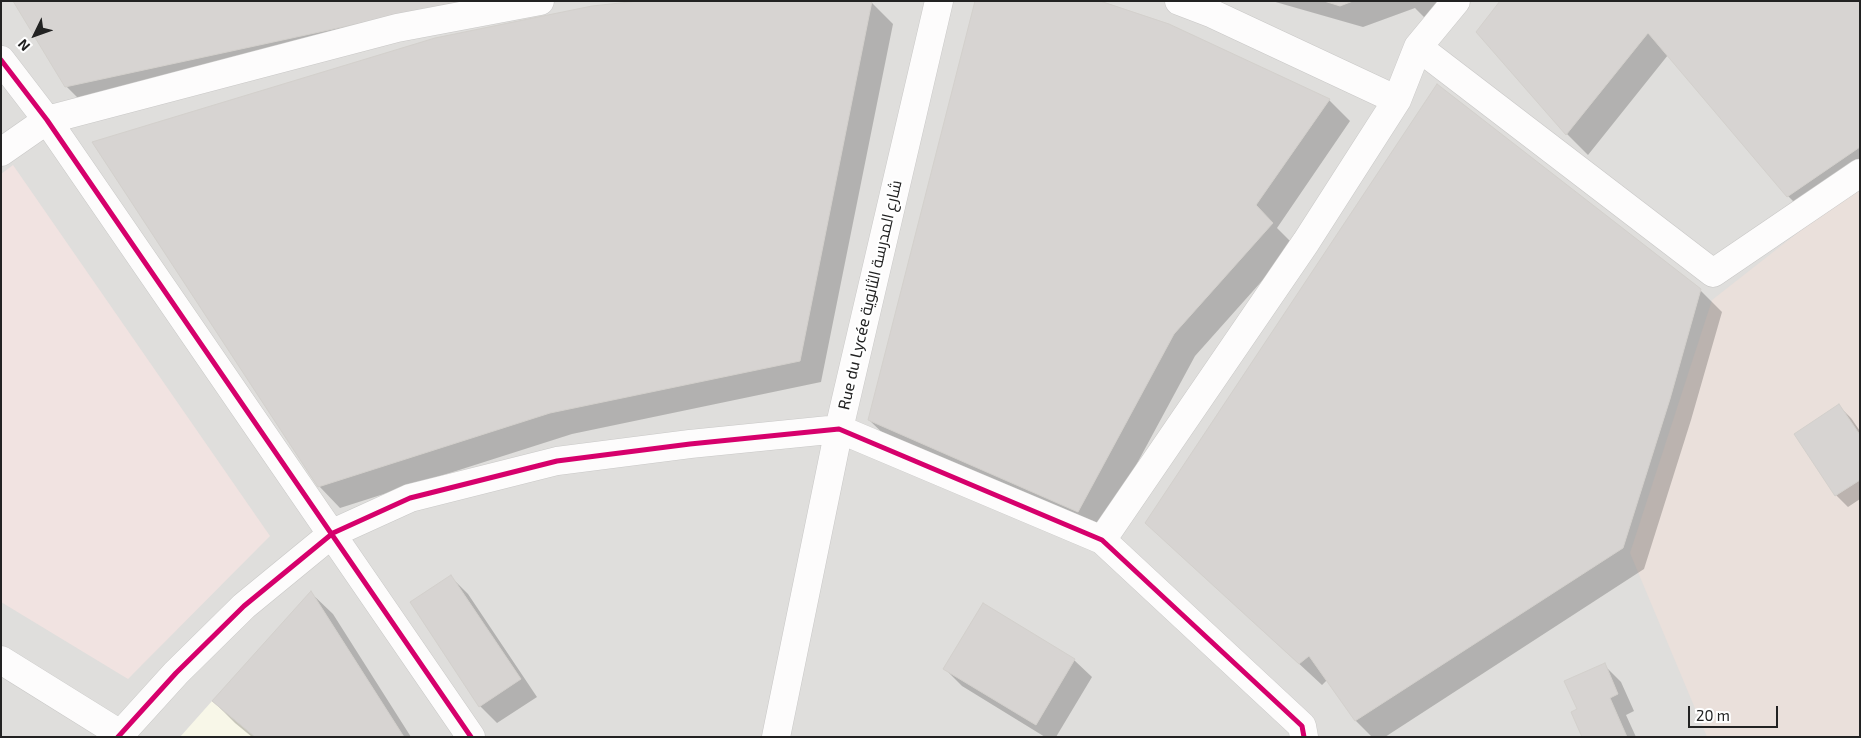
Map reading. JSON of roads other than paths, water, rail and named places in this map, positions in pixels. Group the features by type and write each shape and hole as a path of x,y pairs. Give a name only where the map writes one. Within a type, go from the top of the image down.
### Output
{"street":[{"path":"1,152 47,120 397,28 540,1"},
{"name":"Rue du Lycée شارع المدرسة الثانوية","path":"776,737 839,429 938,1"},
{"path":"1178,1 1213,14 1397,100"},
{"path":"1102,540 1306,242 1397,100 1418,47 1456,1"},
{"path":"1418,47 1713,273 1860,173"},
{"path":"1,60 47,120 472,737"},
{"path":"1,660 119,735 176,673 244,606 332,533 410,498 557,461 690,444 839,429 1102,540 1297,733"}]}
